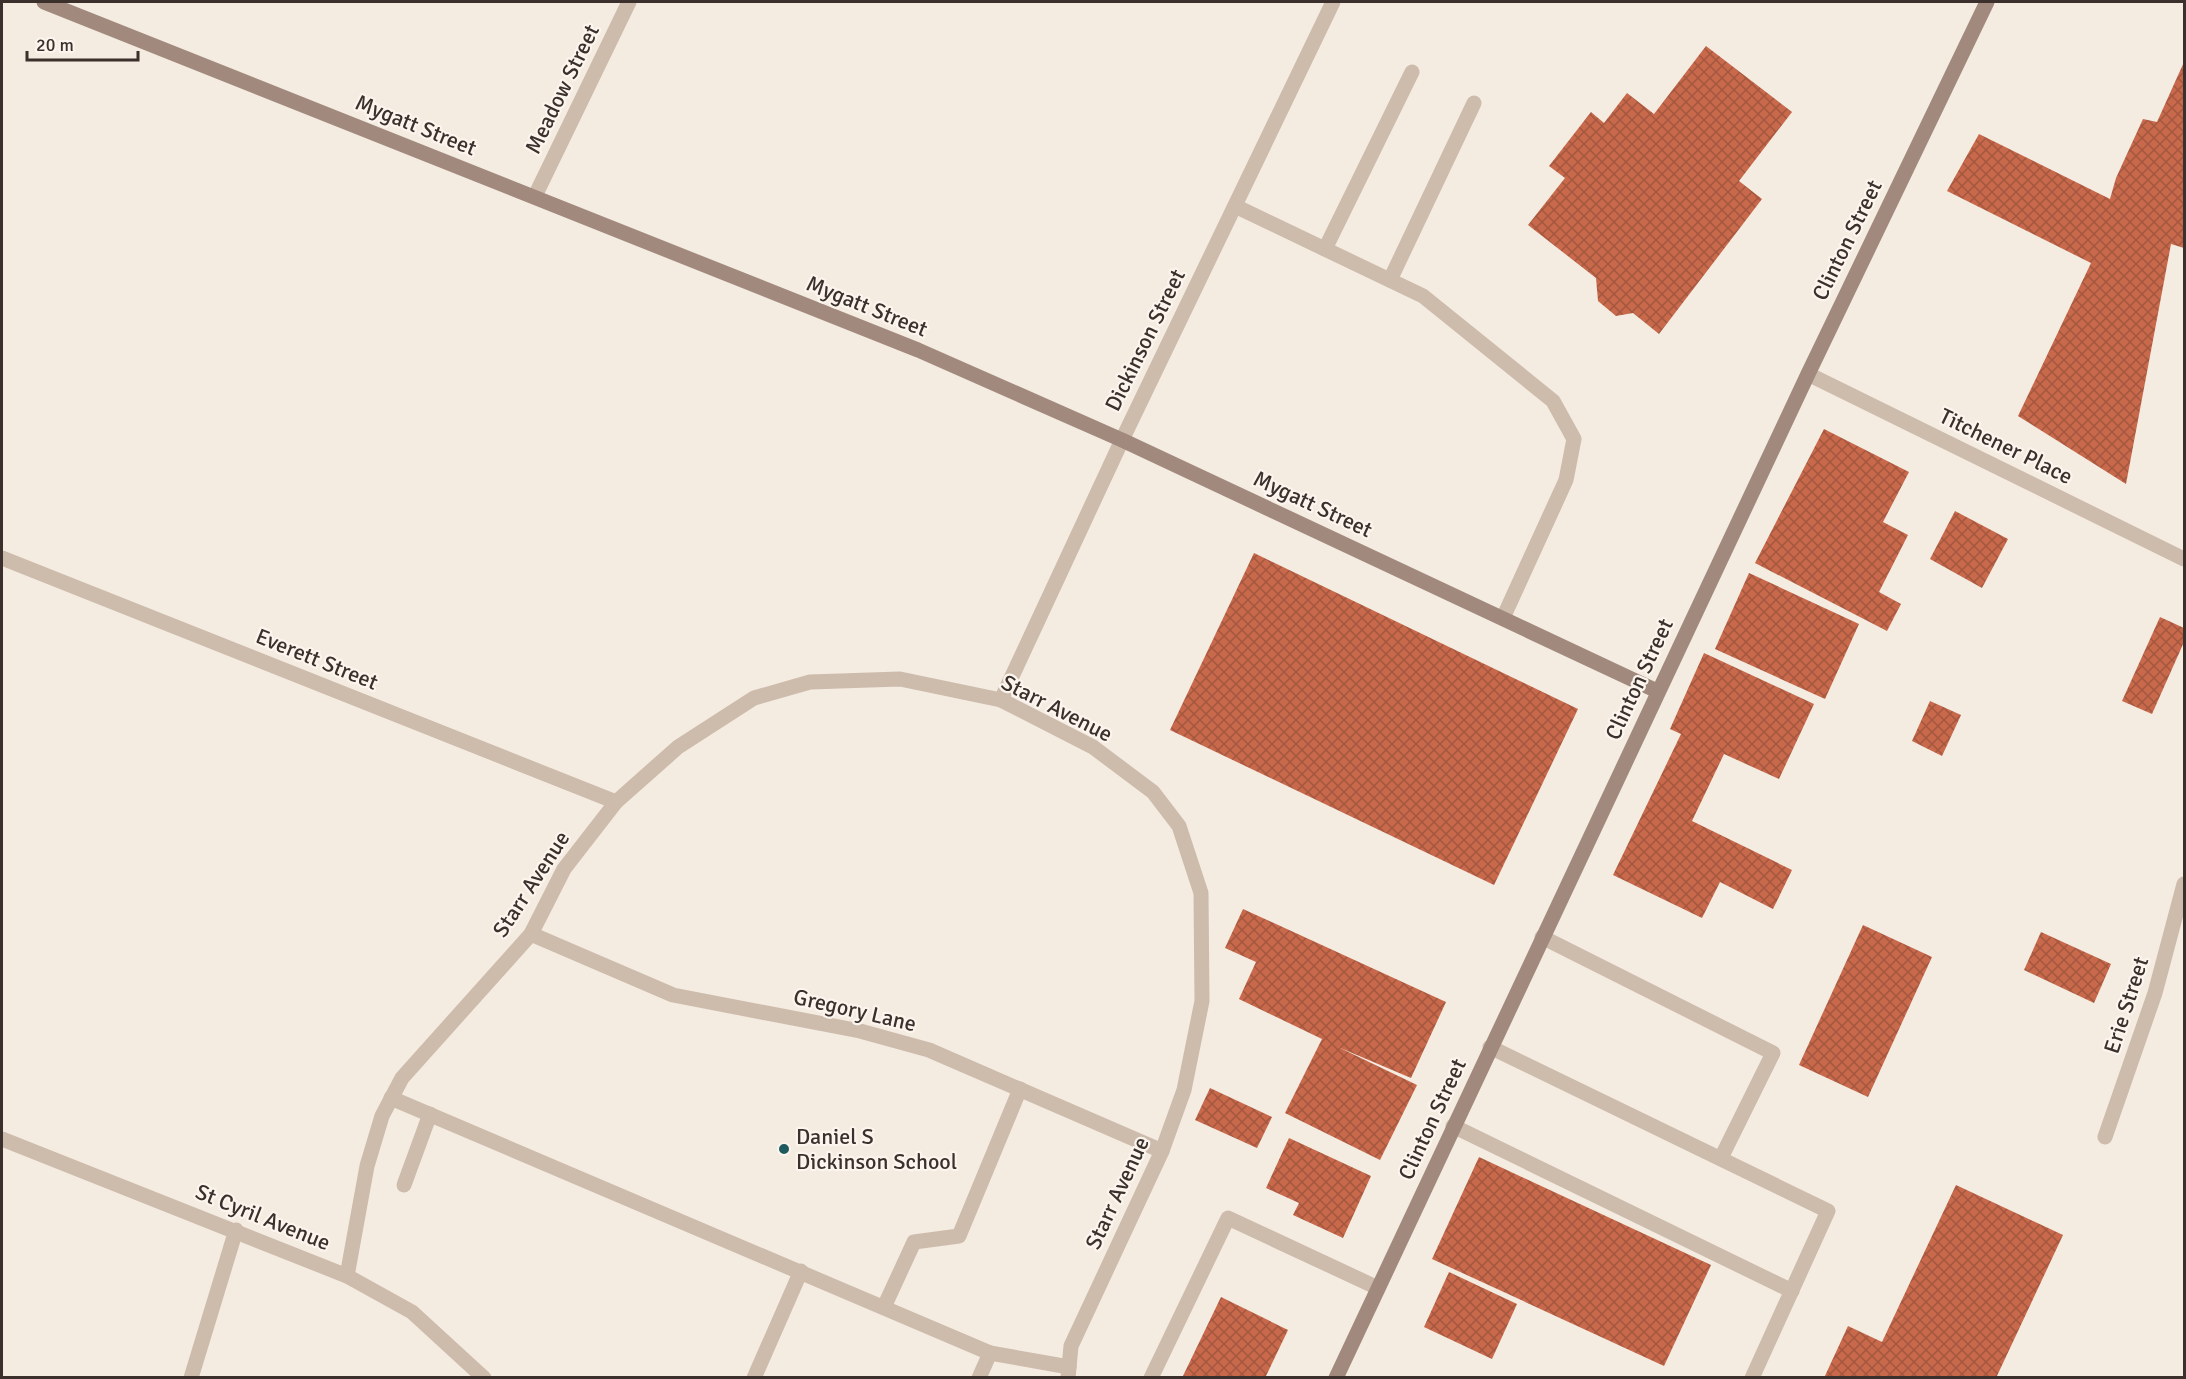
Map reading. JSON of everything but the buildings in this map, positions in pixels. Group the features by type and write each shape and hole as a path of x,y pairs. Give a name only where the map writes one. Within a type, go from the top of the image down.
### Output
{"street":[{"name":"Mygatt Street","path":"44,2 907,346 1122,440 1657,691"},
{"name":"Meadow Street","path":"535,196 629,2"},
{"name":"Dickinson Street","path":"1001,700 1122,440 1333,2"},
{"name":"Clinton Street","path":"1336,1377 1657,691 1986,2"},
{"path":"1325,249 1412,72"},
{"path":"1390,280 1474,103"},
{"path":"1235,206 1422,296 1553,400 1575,439 1566,480 1503,618"},
{"name":"Titchener Place","path":"1808,374 2184,559"},
{"name":"Everett Street","path":"2,558 616,802"},
{"name":"Starr Avenue","path":"347,1276 367,1166 382,1116 402,1078 531,934 564,869 616,802 678,747 754,698 810,682 900,679 1001,700 1093,747 1154,792 1179,826 1201,893 1202,1001 1184,1089 1162,1151 1071,1346 1069,1372"},
{"name":"Erie Street","path":"2104,1137 2155,993 2184,884"},
{"name":"Gregory Lane","path":"531,934 673,994 860,1031 929,1050 1162,1151"},
{"path":"1542,937 1773,1053 1721,1158"},
{"path":"1490,1047 1828,1211 1752,1377"},
{"path":"884,1307 914,1242 959,1236 1020,1089"},
{"path":"391,1098 990,1353 1069,1372"},
{"path":"404,1185 430,1114"},
{"path":"1453,1126 1792,1291"},
{"name":"St Cyril Avenue","path":"2,1139 347,1276 412,1312 484,1377"},
{"path":"1151,1377 1228,1218 1378,1288"},
{"path":"191,1377 236,1230"},
{"path":"754,1377 801,1271"},
{"path":"979,1377 990,1353"}],"place":[{"name":"Daniel S Dickinson School","path":"784,1149"}]}
